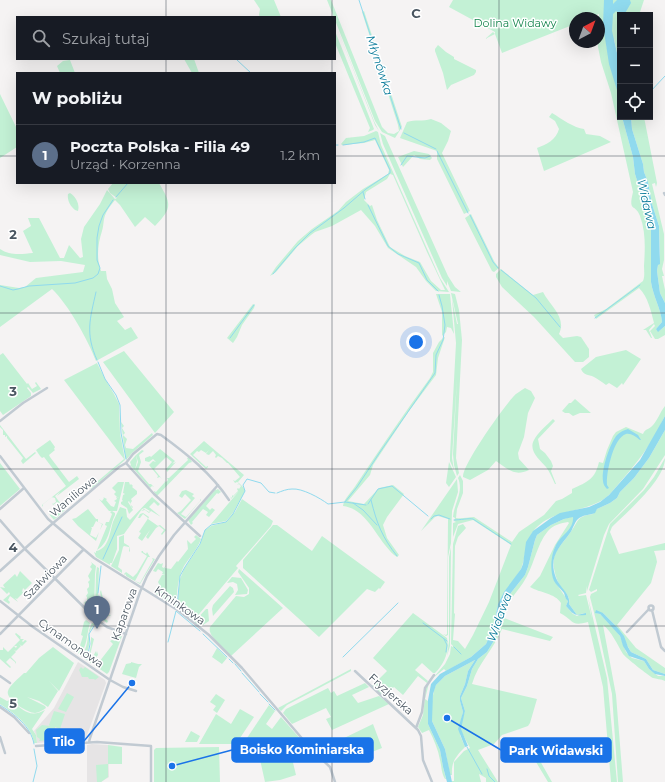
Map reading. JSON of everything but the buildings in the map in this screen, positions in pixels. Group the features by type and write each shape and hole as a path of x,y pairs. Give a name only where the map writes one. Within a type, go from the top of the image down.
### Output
{"street":[{"path":"0,421 23,403 47,388"},
{"name":"Waniliowa","path":"0,572 52,524 119,467 126,463 133,454 157,434 161,435 195,461 218,485"},
{"name":"Kminkowa","path":"0,456 52,524 94,558 179,611 209,635 239,665 311,749 330,767 335,782"},
{"path":"126,463 151,492 200,536"},
{"path":"218,485 229,500"},
{"name":"Kaparowa","path":"90,742 90,738 142,588 159,556 184,522 218,485"},
{"path":"0,509 24,488"},
{"path":"0,520 25,549 98,621 107,627 126,634"},
{"name":"Szałwiowa","path":"0,634 83,550"},
{"name":"Cynamonowa","path":"0,601 18,616 110,680 123,687 136,691"},
{"path":"627,632 650,610 661,648 665,651"},
{"name":"Fryzjerska","path":"355,671 416,728 421,736 423,760 432,782"},
{"name":"Fryzjerska","path":"416,728 422,712 425,688 434,674"},
{"path":"0,676 10,683"},
{"path":"0,707 14,717 29,733"},
{"path":"0,737 5,753"},
{"path":"36,746 90,742 151,746 151,782"}],"shaded area":[{"path":"78,662 105,680 106,683 86,738 37,743 34,731 54,708"},
{"path":"87,745 108,745 109,777 101,782 87,782"}],"green space":[{"path":"254,0 274,0 281,16 260,16 260,9"},
{"path":"327,0 331,0 382,127 388,133 394,134 399,131 398,125 362,12 364,11 402,127 395,138 382,132 375,121 336,23 336,16 333,16"},
{"name":"Dolina Widawy","path":"453,0 644,0 640,12 617,12 617,52 614,39 606,41 617,88 617,120 598,48 605,48 605,12 569,12 569,26 502,53 495,32 449,7"},
{"path":"336,26 336,26 379,131 375,125"},
{"path":"493,32 495,34 485,39"},
{"path":"336,34 374,129 368,132 370,128 336,45"},
{"path":"438,45 454,57 454,59 476,70 474,75 451,85 447,90 435,51"},
{"path":"70,60 75,72 60,72 57,66 63,61"},
{"path":"185,60 194,60 199,72 191,72"},
{"path":"0,94 16,127 16,148 0,158"},
{"path":"552,113 572,125 584,129 586,134 600,136 611,142 544,171 537,148 551,141 558,133 559,129 555,121 549,117"},
{"path":"431,119 441,123 451,131 442,153 470,211 464,214 437,159 437,151 400,138 407,122"},
{"name":"Dolina Widawy","path":"617,120 623,120 633,157 635,174 651,224 651,282 662,322 656,329 659,331 665,326 665,335 658,339 655,339 650,331 655,326 654,324 649,330 652,338 646,330 643,330 654,323 647,300 639,288 596,319 594,315 606,309 643,281 645,247 644,234 640,216 631,203 633,192"},
{"path":"631,120 645,120 657,183 656,187 655,183 652,184 664,234 664,260 662,269 664,276 662,276 665,290 665,303 660,293 657,271 660,255 659,226 652,204 643,164 632,129"},
{"path":"376,131 378,132 381,145 440,278 449,292 436,291 426,281 416,267 388,248 375,226 361,210 332,226 315,232 298,246 276,272 270,276 298,241 338,211 346,202 363,189 388,174 389,170 375,140 364,143 341,144 346,138 364,136","holes":["390,174 393,175 427,252 445,290 441,290 431,281 420,262 405,256 390,247 377,220 372,205 370,206 364,200 366,192 387,179"]},
{"path":"380,133 385,136 448,276 455,287 461,292 451,291 447,281 447,286 442,278 383,144"},
{"path":"414,151 429,154 432,158 430,160 420,159 414,155 403,167 398,157"},
{"path":"112,184 160,184 168,201 165,214 155,226 145,217 135,227 115,200 108,209 104,218 99,246 99,266 101,271 106,271 107,279 112,289 115,303 124,317 117,321 125,330 131,327 138,338 96,361 77,323 52,289 0,327 0,285 19,288 25,287 36,278 83,272 85,265 61,261 30,262 0,255 0,249 12,254 33,253 23,231 31,226 28,218 39,218 60,258 64,258 69,245 80,258 83,257 81,239 84,227 100,204 107,190 115,199 117,198 110,193 108,189"},
{"path":"70,193 77,201 78,211 75,210 69,203 68,194"},
{"path":"471,214 494,261 499,268 494,272 492,271 465,218"},
{"path":"501,269 533,295 543,292 557,312 561,322 559,334 563,338 577,336 581,337 589,349 589,357 583,362 575,362 534,317 502,287 496,277 496,274"},
{"path":"451,293 455,294 459,310 462,340 456,458 459,473 457,476 453,454 457,378 452,458 454,470 450,461 456,343 452,299 458,324"},
{"path":"436,294 450,294 454,334 451,328 447,327 446,332 442,336 442,312"},
{"path":"253,304 255,305 254,308 242,325 233,343 227,338"},
{"path":"445,337 438,358 436,375 409,411 373,465 370,475 348,501 364,504 379,488 393,485 404,494 383,525 387,538 399,555 397,557 384,544 367,520 360,513 343,506 346,498 430,378 433,372 433,353 439,342"},
{"path":"626,350 641,359 623,385 622,383 617,388 609,383 606,385 594,377 585,374 581,369 596,357"},
{"path":"124,351 174,412 155,433 103,362"},
{"path":"3,353 32,389 37,386 35,383 36,382 41,389 33,393 28,387 27,388 31,393 31,396 3,415 0,411 0,355"},
{"path":"97,363 119,404 120,433 125,460 91,489 89,486 92,486 124,459 64,380"},
{"path":"525,388 531,391 535,398 528,413 524,437 518,453 519,459 529,470 519,473 511,471 496,461 488,470 470,480 463,477 469,461 493,424 514,396"},
{"path":"575,399 591,413 580,413 573,416 562,411"},
{"path":"665,406 665,416 648,447 609,495 591,506 550,518 535,529 527,543 521,569 498,604 493,628 486,644 471,657 446,671 444,669 433,678 445,664 450,654 451,646 453,647 451,644 453,544 458,526 463,524 466,528 458,537 455,546 455,614 453,640 458,641 465,649 489,602 511,545 473,520 458,524 453,537 453,523 456,522 454,521 455,518 453,517 460,488 458,478 460,475 463,481 463,493 457,509 456,518 474,517 512,542 519,532 544,515 556,501 572,493 572,489 587,482 593,476 599,462 603,463 607,450 616,432 626,427 643,434 645,430 651,427 657,420"},
{"path":"553,419 555,421 538,439 540,449 545,453 553,466 551,471 556,484 532,448 534,440 540,431"},
{"path":"121,422 124,426 122,428 125,433 123,435 127,439 125,445 126,448 133,449 152,433 153,435 126,460"},
{"path":"0,425 26,459 35,452 36,453 23,464 21,461 23,458 7,436 5,437 5,435 3,435 3,430"},
{"path":"665,430 665,455 643,489 609,524 604,535 587,591 587,586 586,593 578,595 586,595 592,619 588,597 607,678 617,782 611,782 603,687 588,622 578,624 572,622 560,613 561,603 555,597 530,587 540,576 555,545 569,523 568,522 552,527 544,537 527,577 508,603 504,618 553,637 550,641 502,629 495,643 478,669 472,684 537,699 530,723 528,726 502,735 494,744 478,750 498,782 486,782 486,778 479,774 481,782 452,782 451,781 454,781 454,762 464,751 470,748 461,731 461,724 465,711 461,698 467,686 472,669 478,659 487,652 495,639 506,601 525,575 537,535 551,525 574,516 573,523 567,533 555,547 552,568 554,580 568,601 566,606 573,614 577,616 585,613 577,615 569,604 568,596 556,578 554,563 555,554 581,518 593,514 597,509 617,498 620,492 634,478 649,458"},
{"path":"50,440 55,447 55,450 49,455 50,457 69,482 77,476 79,479 55,496 65,510 54,520 49,514 54,516 63,509 57,502 53,505 52,503 53,504 56,502 55,498 52,497 66,486 44,457 42,458 36,450"},
{"path":"204,441 244,475 238,482 239,483 235,483 233,480 235,481 240,477 222,458 218,456 216,458 213,451 209,455 206,454 209,450 206,453 201,450 199,452 197,451 193,455 206,467 208,466 206,469 190,454"},
{"path":"160,449 175,461 172,464 176,462 167,472 166,469 172,462 166,457 154,469 162,479 160,477 157,478 158,476 149,465 153,461 156,462 153,459 149,462 145,461 145,458 151,457"},
{"path":"142,450 144,451 139,455 141,462 138,471 149,484 154,487 152,486 150,488 130,465 130,462 136,455"},
{"path":"189,457 192,462 189,463 157,496 154,491 156,492 165,482 164,481 166,482 168,480 167,478 169,478 188,460 187,458"},
{"path":"665,458 659,476 652,486 612,527 610,532 619,554 665,543 665,550 654,551 657,562 651,583 617,625 636,648 665,668 665,674 653,670 646,659 631,652 617,627 603,613 596,613 600,614 620,636 626,652 632,658 644,661 649,669 658,676 665,676 665,681 653,678 632,662 623,654 612,635 603,625 616,695 623,782 618,782 612,694 590,597 591,594 597,591 597,589 591,592 589,590 610,524 644,490 654,477"},
{"path":"449,462 456,477 449,487 446,483"},
{"path":"0,463 20,489 0,506"},
{"path":"457,479 458,492 452,511 451,543 448,557 448,635 446,636 443,634 447,634 448,519 438,516 435,517 421,531"},
{"path":"118,482 124,482 120,498 114,494 116,492 112,488"},
{"path":"125,482 129,482 130,485 131,484 137,491 137,494 131,499 132,501 130,504 129,501 128,502 133,510 129,514 127,508 121,504 123,501 123,495 125,494 123,493"},
{"path":"239,483 245,491 233,513 226,521 211,524 239,491 231,499 230,496 231,498 241,486 239,484 237,485"},
{"path":"216,489 221,492 218,494 217,493 206,506 210,510 212,508 215,510 209,517 206,515 208,512 203,509 191,525 188,520"},
{"path":"186,490 194,494 192,496 195,498 181,514 186,517 200,501 200,499 201,500 185,519 177,513 181,511 191,500 185,494 182,498 179,496 182,491"},
{"path":"103,497 107,499 106,500 111,506 114,507 116,502 114,501 117,499 116,497 120,498 117,511 109,511 99,499 102,501 104,498"},
{"path":"152,497 160,504 158,506 154,502 149,507 161,517 151,511 149,513 145,510 141,511 144,509 149,512 150,511 145,508 142,509 124,534 117,536 117,549 112,563 110,563 110,565 96,557 94,552 96,553 96,551 104,547 120,507 126,509 127,517 130,520"},
{"path":"242,499 273,521 271,526 236,566 238,568 194,620 177,608 180,579 184,569 200,545 205,530 211,526 226,522 235,512"},
{"path":"88,509 96,519 98,519 98,522 96,521 93,527 91,527 90,535 96,538 99,532 96,541 72,519 76,518"},
{"path":"112,511 115,515 109,534 101,547 97,550 107,526 105,525 106,522 109,522 112,514 110,512"},
{"path":"143,513 149,517 148,519 166,530 162,535 161,534 164,530 159,526 148,539 146,537 150,530 142,541 138,538 141,533 139,532 148,518 143,514 140,518 138,518 140,514"},
{"path":"273,525 277,525 312,551 322,536 385,582 380,589 379,588 375,592 367,589 319,637 243,568 243,560"},
{"path":"124,535 124,543 129,546 130,551 129,552 129,547 123,547 118,567 122,570 122,573 111,566 119,550 119,537"},
{"path":"196,535 201,539 184,566 180,576 176,607 153,592 159,584 158,582 162,575 165,574 162,574 163,572 158,569 156,572 153,571 158,563 163,563 162,567 164,568 166,565 165,568 171,569 188,549 187,540 191,544 196,539 194,537"},
{"path":"451,547 450,646 447,656 449,641 449,557"},
{"path":"142,551 146,554 147,552 150,557 148,557 135,581 140,583 153,560 152,558 155,559 140,584 126,576 126,574 124,574 126,572 133,577 137,573 147,556 141,552"},
{"path":"91,562 96,566 94,612 84,603 86,601 87,603 86,596 88,593 87,589 89,587 88,582 90,580 88,576 92,569 90,567 92,564"},
{"path":"97,567 99,568 98,593 101,609 99,616 95,613"},
{"path":"239,569 283,608 231,656 213,638 210,627 236,596 244,597 249,594 249,588 238,572"},
{"path":"20,571 32,583 25,590 23,588 22,592 25,591 17,599 15,598 18,602 10,596 8,600 10,602 9,604 3,600 10,594 9,592 7,594 0,587 5,588 3,585 15,574 17,577"},
{"path":"232,577 241,578 248,590 247,594 235,595 238,590 237,584 233,582 227,583"},
{"path":"230,586 233,588 234,592 213,616 213,605"},
{"path":"101,590 105,607 104,613 112,616 103,615 103,617 108,621 107,623 100,617 103,609 100,592"},
{"path":"206,609 208,609 209,621 203,625 198,625 194,622"},
{"path":"413,613 447,638 448,648 446,657 435,673 433,673 422,663 415,670 428,681 427,683 418,676 403,695 394,687 384,697 372,686 387,671 373,658"},
{"path":"86,620 90,623 84,649 79,654 71,649 72,647 77,651 79,649 83,636 81,635 84,622"},
{"path":"92,623 96,625 93,625 89,633 89,645 86,659 88,659 91,637 94,639 89,659 91,660 96,651 98,655 91,663 81,656 81,655 86,648 89,631"},
{"path":"16,633 21,637 21,639 24,639 22,641 23,642 25,640 27,641 22,646 19,644 21,646 16,651 14,650 16,652 11,657 16,662 15,664 15,662 10,658 6,662 11,667 10,668 0,659 0,650 3,650 3,647 8,652 20,640 15,634"},
{"path":"118,633 122,636 107,674 94,665 96,665 97,661 99,662 113,644 110,641 115,641 119,637 117,635"},
{"path":"53,647 74,663 59,691 49,681 58,691 48,707 39,701 27,697 45,706 46,708 35,713 27,711 17,705 10,698 8,691 12,684 24,673 26,673 39,658"},
{"path":"217,648 227,658 222,664 212,657"},
{"path":"475,660 468,671 460,696 463,712 460,724 460,735 465,747 455,760 452,766 452,775 450,775 445,749 432,721 432,701 434,690 436,685 445,676"},
{"path":"131,662 142,664 139,667 136,678 122,674 126,664"},
{"path":"81,667 83,669 85,667 99,677 95,680 89,679 88,677 82,677 79,670"},
{"path":"351,669 351,671 287,705 281,711 278,708"},
{"path":"365,683 369,687 352,695 358,703 379,696 389,704 332,730 326,719 331,717 326,708 292,724 283,713 286,709 328,688 331,693 334,691 337,696"},
{"path":"429,683 425,699 428,701 428,724 440,750 446,779 443,774 437,748 429,730 422,733 418,727 423,715 426,688"},
{"path":"67,693 74,697 66,712 58,709"},
{"path":"216,694 225,700 217,713 213,710 216,706 210,702"},
{"path":"0,697 7,701 10,700 26,712 35,714 45,710 32,729 36,735 37,743 34,743 30,731 22,720 0,704"},
{"path":"269,705 275,711 266,724 272,729 281,717 304,743 243,744"},
{"path":"240,709 254,717 236,744 199,744 216,714 231,724"},
{"path":"54,711 65,714 60,729 55,727 54,735 48,736 49,740 39,741 40,739 37,737 36,730 42,725 50,726 49,725"},
{"path":"373,724 382,748 349,761 338,741"},
{"path":"191,731 200,736 197,742 185,742"},
{"path":"529,741 543,747 542,749 535,748 535,752 552,782 548,782 530,752 522,751 509,758 505,752 523,742"},
{"path":"108,745 122,747 122,764 108,764"},
{"path":"257,746 289,746 296,775 280,780 265,782"},
{"path":"219,747 220,782 154,782 154,750 156,748"},
{"path":"108,764 108,777 101,782 97,782 96,765"}],"water":[{"path":"604,0 613,0 613,4 617,0 630,0 631,3 626,12 616,11 613,14 612,31 617,53 617,90 609,64 605,38 605,12 604,12"},
{"name":"Widawa","path":"623,120 631,120 632,129 643,164 652,204 659,226 660,264 658,265 657,271 660,293 665,303 665,326 658,332 656,329 662,322 651,282 651,224 635,174 633,157"},
{"name":"Widawa","path":"665,416 665,430 649,458 634,478 620,492 617,498 597,509 595,513 578,519 556,553 553,564 556,578 567,594 569,604 577,615 566,606 568,601 564,593 554,581 551,565 557,543 571,526 573,517 551,525 537,535 525,575 506,601 495,639 487,652 478,659 472,669 467,686 461,698 465,711 461,729 468,746 465,747 458,729 463,712 460,696 468,671 475,660 445,676 436,685 433,694 432,721 445,749 452,782 447,782 440,750 428,724 428,700 431,684 440,674 471,657 486,644 493,628 498,604 504,592 521,569 526,542 533,531 560,513 589,507 600,502 609,495 640,460"},
{"path":"628,429 638,435 641,440 632,435 626,434 617,442 609,465 607,485 609,488 607,489 603,483 603,470 609,450 617,435"},
{"path":"596,610 603,613 617,627 624,636 631,652 646,659 653,670 665,674 665,676 655,674 649,669 644,661 629,656 623,646 620,636 600,614 595,613"}],"waterway":[{"name":"Młynówka","path":"359,0 401,129"},
{"path":"237,60 250,72"},
{"path":"653,89 665,76"},
{"name":"Młynówka","path":"404,133 436,149"},
{"path":"273,274 310,233 344,208 366,189 390,173 375,138 364,142 343,145"},
{"name":"Młynówka","path":"437,151 468,213"},
{"path":"401,165 407,156 425,158 430,156"},
{"path":"116,197 127,184"},
{"path":"363,192 365,199"},
{"path":"0,286 13,290 29,286 75,283 93,278 98,274 100,268 97,260 97,238 99,226 103,215 113,200"},
{"path":"368,205 388,246 398,254 419,263 427,280 438,291"},
{"name":"Młynówka","path":"470,215 493,262 498,268"},
{"name":"Młynówka","path":"501,270 536,298 560,327"},
{"path":"595,318 640,285"},
{"path":"96,292 91,318 90,334 93,350 97,360"},
{"path":"345,502 357,487 435,373 436,355 443,340 445,325 439,295"},
{"path":"230,338 254,305"},
{"path":"98,362 105,379 116,395 120,405 121,433 126,459"},
{"path":"177,607 180,576 200,544 205,530 211,525 226,522 233,514 245,491 243,485 247,479 261,483 269,492 275,493"},
{"path":"368,504 378,489 392,486 428,516"},
{"path":"277,493 288,489 296,489 311,494 328,504 345,502 366,505"},
{"path":"371,500 375,516 387,543 397,556"},
{"path":"353,503 363,510 377,525"},
{"path":"431,519 434,516 439,515 450,519"},
{"path":"103,559 122,517"},
{"path":"454,520 473,519 511,544"},
{"path":"98,593 101,566"},
{"path":"99,596 102,609 99,617"},
{"path":"343,657 398,603"},
{"path":"168,642 176,611 200,631"},
{"path":"423,623 447,641"},
{"path":"87,659 90,644 89,634 94,626"},
{"path":"203,634 227,657"},
{"path":"444,639 447,645 446,652"},
{"path":"454,647 461,654"},
{"path":"229,659 233,663"},
{"path":"235,664 241,671"},
{"path":"242,673 259,692"},
{"path":"260,694 268,702"},
{"path":"269,704 275,710"},
{"path":"0,705 11,712 26,726 34,744"},
{"path":"467,747 482,774"},
{"path":"33,782 37,766 34,749"},
{"path":"487,769 489,776 495,782"}],"place":[{"name":"Poczta Polska - Filia 49","path":"97,629"},
{"name":"Tilo","path":"132,683"},
{"name":"Park Widawski","path":"447,718"},
{"name":"Boisko Kominiarska","path":"172,766"}]}
